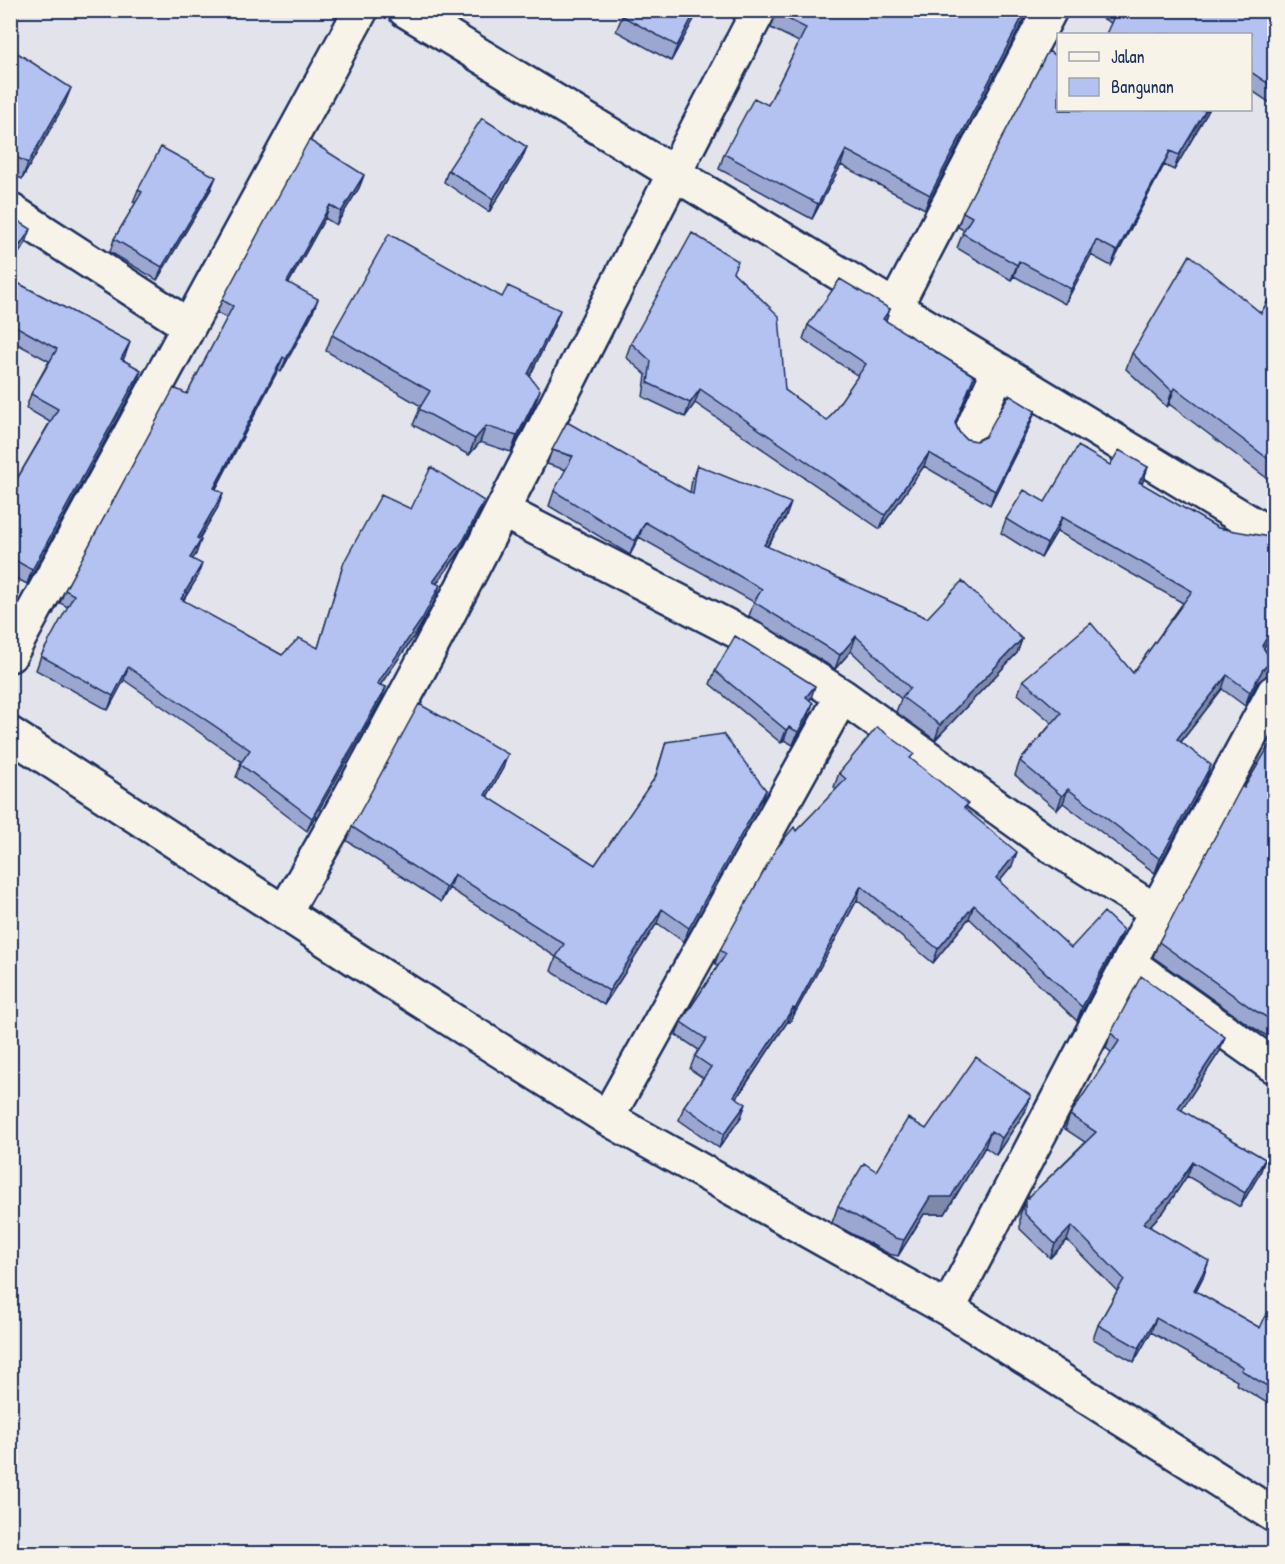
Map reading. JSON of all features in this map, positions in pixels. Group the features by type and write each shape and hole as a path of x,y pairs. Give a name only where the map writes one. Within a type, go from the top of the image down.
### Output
{"street":[{"path":"10,655 361,10"},
{"path":"405,10 1275,537"},
{"path":"284,913 419,670 503,511 674,172 759,10"},
{"path":"895,307 1050,10"},
{"path":"10,210 189,326"},
{"path":"969,436 999,370"},
{"path":"503,511 754,640 842,696 1047,843 1156,911"},
{"path":"948,1309 1156,911 1275,692"},
{"path":"607,1118 842,696"},
{"path":"10,734 284,913 607,1118 948,1309 1275,1515"},
{"path":"1129,963 1275,1066"}],"building":[{"path":"625,10 696,10 677,46 622,16"},
{"path":"777,10 1026,10 930,195 846,150 818,204 724,154 754,98 768,105 806,28 776,13"},
{"path":"1117,10 1275,10 1275,88 1252,73 1252,33 1106,33"},
{"path":"10,12 18,16 10,31"},
{"path":"10,48 71,88 28,163 10,154"},
{"path":"1048,51 1057,56 1057,111 1205,111 1179,155 1170,151 1117,251 1096,240 1071,289 1019,261 1017,265 962,233 972,217 963,212"},
{"path":"482,118 527,147 493,199 448,170"},
{"path":"309,140 364,175 341,212 330,205 287,282 318,299 286,359 283,357 214,488 223,493 197,538 201,540 190,558 202,564 181,599 282,655 299,638 318,648 344,562 381,495 411,509 431,467 484,501 463,541 433,582 440,585 422,619 377,684 386,687 312,818 240,764 250,750 128,667 113,696 41,656 74,595 65,590 174,388 187,394 233,306 222,300"},
{"path":"161,147 216,177 162,267 114,239 142,192 138,190"},
{"path":"10,216 31,229 10,260"},
{"path":"692,233 738,261 733,272 779,316 785,390 827,421 866,364 808,325 840,279 890,309 883,319 974,376 955,423 959,432 966,439 976,441 985,437 1009,395 1035,411 995,491 929,453 885,515 700,389 690,403 648,383 651,361 631,343"},
{"path":"389,234 502,297 508,286 560,310 528,374 540,390 517,436 486,426 475,439 419,409 430,391 332,335"},
{"path":"1190,255 1261,313 1275,289 1275,464 1175,388 1172,391 1132,353"},
{"path":"10,279 130,342 121,359 141,370 32,570 15,560 10,568 10,491 58,409 31,394 57,349 10,323"},
{"path":"567,422 693,494 697,465 791,503 764,545 927,618 962,581 1022,639 940,725 902,697 910,688 856,636 840,655 754,602 762,589 645,522 635,541 554,491 573,456 552,450"},
{"path":"1078,446 1110,465 1119,450 1148,467 1139,482 1218,528 1275,540 1275,623 1262,646 1272,661 1263,669 1250,692 1227,675 1177,739 1211,765 1160,859 1068,789 1062,796 1020,761 1061,713 1023,680 1091,623 1133,673 1192,591 1062,517 1047,544 1006,519 1024,490 1045,502"},
{"path":"735,636 815,686 806,697 813,703 798,732 789,727 786,730 715,671"},
{"path":"419,704 508,754 485,795 595,865 656,776 666,742 723,734 766,790 689,928 662,909 609,991 556,957 564,944 454,874 446,888 352,827"},
{"path":"877,727 914,754 910,758 968,804 964,808 1017,852 996,878 1071,948 1104,912 1123,930 1082,1007 974,905 938,949 861,886 795,1009 793,1008 734,1096 746,1104 724,1134 684,1106 711,1067 695,1056 706,1039 681,1022 726,954 720,950 776,849 794,827 796,831 846,779 839,773"},
{"path":"1275,736 1275,1022 1254,1010 1159,942 1242,786 1244,788"},
{"path":"1141,976 1225,1037 1178,1108 1265,1159 1245,1193 1193,1162 1169,1197 1143,1223 1209,1261 1194,1290 1260,1328 1266,1315 1275,1319 1275,1391 1241,1370 1243,1367 1156,1318 1139,1348 1098,1325 1124,1279 1072,1226 1055,1244 1025,1214 1025,1201 1096,1132 1070,1115 1119,1041 1111,1033"},
{"path":"976,1057 1031,1096 1002,1138 991,1131 951,1197 930,1197 904,1240 895,1238 838,1206 864,1163 876,1171 908,1118 926,1129"}]}
